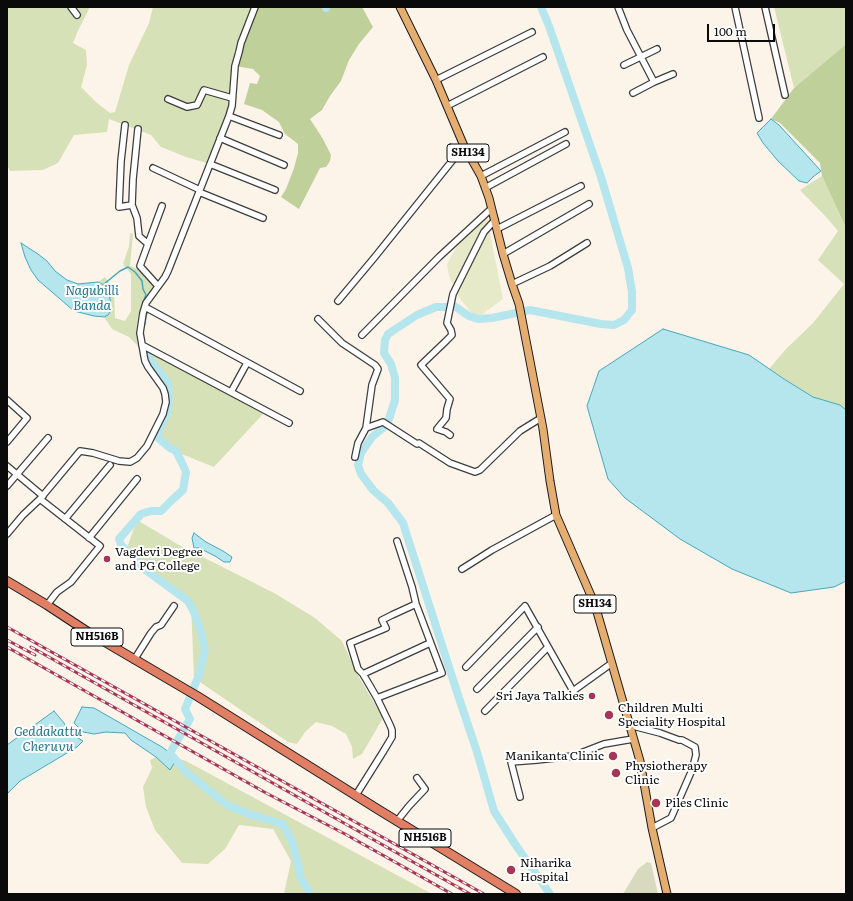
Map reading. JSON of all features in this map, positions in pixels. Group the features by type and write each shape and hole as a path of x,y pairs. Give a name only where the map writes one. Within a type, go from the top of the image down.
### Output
{"highway":[{"name":"NH516B","path":"7,582 47,605 134,660 197,696 516,894"}],"main road":[{"name":"SH134","path":"400,7 436,80 464,146 481,176 489,198 503,254 519,304 541,418 556,515 595,605 612,663 640,761 652,828 667,894"}],"street":[{"path":"71,7 78,15"},
{"path":"7,534 42,497 80,451 119,461 130,462 137,458 147,446 164,414 166,394 145,361 140,333 141,328 150,297 168,271 229,116 232,106 238,52 255,7"},
{"path":"618,7 627,30 654,82"},
{"path":"735,7 759,118"},
{"path":"765,7 785,95"},
{"path":"436,80 532,32"},
{"path":"624,65 658,49"},
{"path":"447,106 543,57"},
{"path":"633,93 673,74"},
{"path":"168,100 187,107 197,105 204,90 232,98"},
{"path":"229,116 279,135"},
{"path":"124,125 119,208 132,205"},
{"path":"138,129 132,205 137,218 139,236 148,244"},
{"path":"481,176 565,132"},
{"path":"220,138 284,165"},
{"path":"485,188 566,144"},
{"path":"338,301 464,146"},
{"path":"210,164 275,190"},
{"path":"153,168 199,191 263,218"},
{"path":"497,229 581,186"},
{"path":"503,254 589,204"},
{"path":"158,286 140,266 162,206"},
{"path":"362,335 440,258 492,210"},
{"path":"450,435 438,429 446,418 450,399 421,365 452,335 451,330 446,323 453,294 484,232 495,220"},
{"path":"512,284 550,266 587,243"},
{"path":"147,308 300,392"},
{"path":"318,318 342,343 375,365 378,369 372,385 366,428 358,443 355,458"},
{"path":"142,345 289,423"},
{"path":"231,392 247,363"},
{"path":"7,400 27,418 7,442"},
{"path":"366,428 383,422 450,463 475,472 480,470 520,431 541,418"},
{"path":"7,486 48,438"},
{"path":"65,519 110,465"},
{"path":"7,466 65,519 100,546 71,582 57,592 47,605"},
{"path":"89,538 137,478"},
{"path":"462,569 492,550 556,515"},
{"path":"377,698 442,673 416,604 397,541"},
{"path":"356,795 392,737 392,730 377,698 363,674 358,669 350,644 386,628 382,620 416,604"},
{"path":"134,660 150,634 156,627 161,625 174,606"},
{"path":"466,667 526,606 573,690 612,663"},
{"path":"477,689 538,627"},
{"path":"363,674 430,643"},
{"path":"485,710 548,646"},
{"path":"629,725 682,740 695,747 696,755 692,770 671,818 652,828"},
{"path":"520,797 511,762 573,756 604,744 633,739"},
{"path":"397,821 425,789 417,778"}],"green space":[{"path":"7,7 90,7 73,43 86,50 87,65 81,87 97,103 110,113 115,112 129,65 149,23 153,7 255,7 241,43 232,106 210,164 186,157 161,147 151,135 109,119 107,132 74,135 58,163 43,170 10,171 7,165"},
{"path":"255,7 362,7 373,27 359,44 349,60 341,81 322,110 310,119 331,155 330,161 326,167 320,168 299,209 281,197 286,189 294,168 298,153 298,144 285,134 279,122 262,110 244,104 250,83 257,84 260,76 253,69 235,66"},
{"path":"774,7 846,7 846,44 794,88"},
{"path":"846,44 846,228 822,176 820,163 780,123 771,119 794,88"},
{"path":"822,176 846,228 846,413 813,397 769,369 786,349 813,323 844,284 818,260 838,231 800,190"},
{"path":"487,218 503,299 476,319 458,296 449,276 447,264 458,244"},
{"path":"130,233 133,234 130,266 143,271 156,285 142,304 138,317 136,332 138,346 129,337 112,329 104,317 110,312 111,303 104,285 98,282 105,277 114,292 115,318 125,321 131,311 131,274 123,264 129,246"},
{"path":"148,350 263,414 214,467 170,450 154,438 166,421 171,393 169,381 156,366"},
{"path":"137,520 179,545 276,594 315,618 342,641 356,672 383,718 362,754 353,759 352,747 346,734 332,726 316,722 305,732 297,744 288,742 194,678 191,604 125,553"},
{"path":"156,757 170,770 177,758 186,761 432,894 284,894 291,861 273,829 239,825 225,849 208,864 182,863 155,830 146,807 143,787 152,768 150,760"},
{"path":"647,862 651,863 658,894 623,894 638,869"}],"water":[{"path":"771,119 779,125 821,171 807,183 799,181 778,161 757,133"},
{"name":"Nagubilli Banda","path":"21,243 47,261 55,271 67,280 78,284 98,282 104,285 111,303 110,312 108,315 104,317 94,316 74,311 38,280 25,257"},
{"path":"663,329 749,355 813,397 840,405 846,410 846,581 834,587 791,593 732,569 680,539 625,498 608,479 587,406 599,371"},
{"path":"194,533 206,542 232,557 230,562 224,562 199,548 194,548 192,538"},
{"name":"Geddakattu Cheruvu","path":"82,707 94,708 162,747 177,758 170,770 156,757 131,740 125,733 106,732 94,734 83,732 74,723"},
{"name":"Geddakattu Cheruvu","path":"54,711 64,723 68,732 83,741 77,747 20,781 7,794 7,745"}],"waterway":[{"path":"541,7 549,26 601,177 628,268 632,292 632,310 624,320 614,325 601,324 530,310 492,318 478,319 469,316 456,307 436,307 417,315 388,334 385,340 384,353 391,364 395,378 395,400 389,419 383,428 372,437 361,453 358,465 361,474 373,490 388,503 403,523 477,752 494,811 550,894"},
{"path":"104,284 120,271 128,267 135,272 142,281 143,289 146,295 143,302"},
{"path":"145,324 148,310"},
{"path":"147,356 168,383 169,398 167,414 157,437 176,451 186,472 183,490 161,511 151,511 141,514 119,539 121,545 147,571 188,601 194,612 205,649 199,675 185,709 190,719 170,753 185,771 227,805 252,815 283,824 293,844 301,878 310,894"},
{"path":"7,530 18,516"}],"railway":[{"path":"7,627 484,894"},
{"path":"7,640 35,655"},
{"path":"7,647 266,793 345,834 452,894"},
{"path":"31,647 470,894"}],"place":[{"name":"Vagdevi Degree and PG College","path":"107,559"},
{"name":"Sri Jaya Talkies","path":"592,696"},
{"name":"Children Multi Speciality Hospital","path":"609,715"},
{"name":"Manikanta Clinic","path":"613,756"},
{"name":"Physiotherapy Clinic","path":"616,773"},
{"name":"Piles Clinic","path":"656,803"},
{"name":"Niharika Hospital","path":"511,870"}]}
